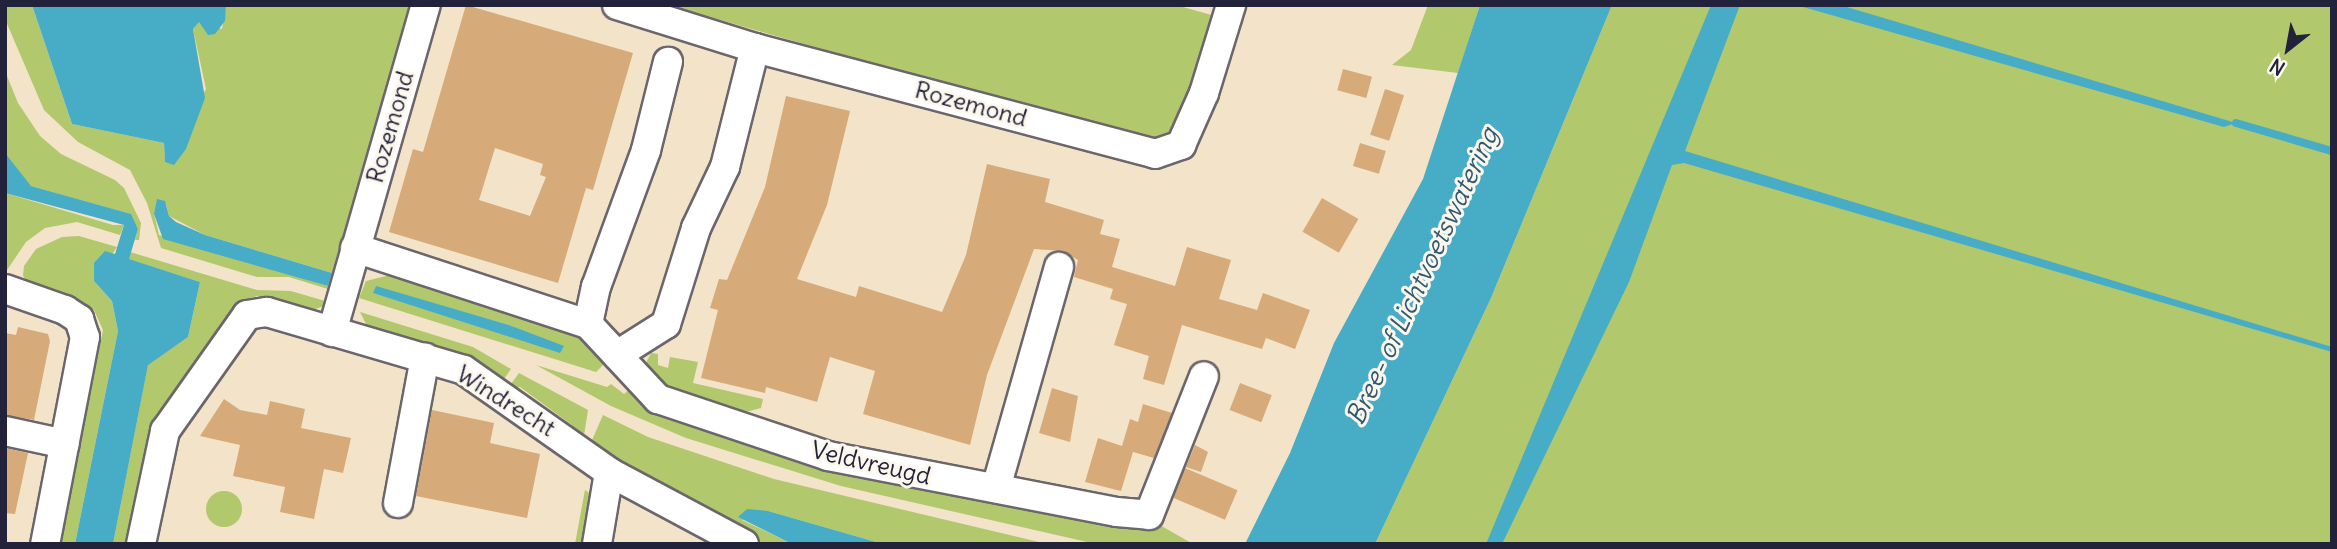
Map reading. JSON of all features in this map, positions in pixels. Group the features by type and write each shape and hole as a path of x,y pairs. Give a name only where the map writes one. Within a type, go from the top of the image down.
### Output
{"street":[{"name":"Rozemond","path":"355,248 426,5"},
{"name":"Rozemond","path":"617,5 755,48 1155,154 1181,145 1204,93 1231,5"},
{"path":"617,355 666,324 696,228 725,167 755,48"},
{"path":"588,324 596,287 646,150 668,62"},
{"name":"Veldvreugd","path":"355,248 588,324 658,399 828,456 1149,515 1204,376"},
{"path":"332,332 355,248"},
{"path":"996,488 1059,267"},
{"path":"6,289 79,319 85,337 45,544"},
{"name":"Windrecht","path":"141,544 165,431 247,315 267,312 425,357 484,382 609,472 744,544"},
{"path":"398,503 425,357"},
{"path":"5,431 65,444"},
{"path":"597,544 609,472"}],"green space":[{"path":"5,5 32,5 72,124 164,143 165,161 206,89 193,29 199,21 222,29 226,5 420,5 350,236 343,235 332,273 205,235 169,216 166,204 154,214 159,235 328,286 328,289 289,277 257,277 161,248 147,203 130,170 78,142 44,110 5,19"},
{"path":"668,5 1176,5 1215,16 1182,122 1167,136 1147,142"},
{"path":"1428,5 1480,5 1458,73 1392,65 1411,50"},
{"path":"1612,5 2332,5 2332,544 1375,544 1491,298"},
{"path":"5,71 18,103 40,136 61,154 115,180 124,188 141,223 139,240 135,240 138,229 130,214 31,186 14,170 5,153"},
{"path":"5,193 113,225 124,225 120,235 77,222 45,228 26,242 5,273"},
{"path":"79,236 117,247 94,281 112,301 118,331 75,544 60,544 103,330 94,310 79,300 30,285 23,276 24,266 36,249 62,237"},
{"path":"130,252 257,290 291,291 325,301 324,306 307,312 257,296 244,300 154,431 130,544 113,544 148,364 188,337 200,282 128,259"},
{"path":"390,275 566,327 606,362 596,372 359,298 366,281","holes":["376,287 509,325 563,347 560,352 374,293"]},
{"path":"360,312 473,347 511,369 502,382 369,330"},
{"path":"651,353 658,354 658,365 668,368 670,357 698,362 693,383 763,399 761,408 742,413 667,390 644,367"},
{"path":"536,365 607,387 611,384 624,394 631,388 658,411 1151,520 1193,544 1096,544 841,486 686,438 611,406"},
{"path":"519,373 588,410 583,442 572,425 520,387 508,388"},
{"path":"603,415 648,437 774,479 1047,544 883,544 768,511 742,520 792,544 759,544 608,452 599,453 589,447"},
{"path":"585,490 594,496 587,544 575,544"},
{"path":"224,491 237,496 242,509 237,522 224,527 211,522 206,509 211,496"}],"water":[{"path":"32,5 226,5 225,21 215,34 208,35 199,22 193,29 205,98 186,149 174,165 165,162 164,143 72,124"},
{"name":"Bree- of Lichtvoetswatering","path":"1480,5 1612,5 1491,298 1375,544 1245,544 1290,453 1334,343 1423,179"},
{"path":"1711,5 1740,5 1685,151 2332,347 2332,352 1684,163 1672,165 1629,282 1502,544 1486,544"},
{"path":"1796,5 1840,5 2236,123 2224,127"},
{"path":"5,153 31,186 131,214 138,229 129,259 200,282 188,337 148,365 113,544 75,544 118,331 112,301 94,281 94,263 105,251 115,254 124,225 5,193"},
{"path":"157,199 165,201 169,216 176,222 205,235 332,273 328,286 163,239 154,214"},
{"path":"376,286 509,325 564,346 560,353 373,293"},
{"path":"747,509 768,511 883,544 792,544 738,517"}],"building":[{"path":"466,5 633,53 593,190 586,188 558,283 389,232 413,149 423,152","holes":["495,148 543,164 540,175 546,177 530,216 479,200"]},
{"path":"1343,69 1372,77 1366,98 1337,90"},
{"path":"1385,89 1404,95 1389,141 1370,135"},
{"path":"786,96 850,111 827,205 797,279 856,297 859,286 942,312 966,255 987,164 1050,179 1045,202 1104,220 1100,234 1120,239 1112,267 1175,286 1187,247 1231,260 1219,299 1257,310 1263,293 1310,310 1295,349 1266,338 1262,349 1182,325 1164,385 1143,379 1149,356 1114,345 1127,304 1110,299 1113,289 1074,277 1078,260 1063,251 1034,249 987,375 970,445 863,414 875,371 830,357 817,402 766,387 765,393 701,378 718,310 710,308 719,279 727,280 765,187"},
{"path":"1360,143 1386,151 1379,174 1353,166"},
{"path":"1322,198 1358,219 1339,253 1302,232"},
{"path":"18,327 48,334 50,341 34,420 5,415 5,333 16,335"},
{"path":"1240,383 1272,395 1261,422 1230,410"},
{"path":"1052,388 1078,396 1070,442 1039,433"},
{"path":"224,399 240,410 267,415 270,401 305,409 301,428 351,438 343,473 324,469 314,519 280,512 285,487 233,476 240,445 200,436"},
{"path":"1143,404 1172,413 1154,458 1133,452 1121,491 1085,482 1098,438 1122,446 1130,419 1138,422"},
{"path":"432,410 494,423 490,443 540,454 527,518 416,496"},
{"path":"1195,445 1208,452 1201,472 1186,467"},
{"path":"5,448 28,453 15,514 5,513"},
{"path":"1185,468 1237,490 1225,520 1172,497"}],"waterway":[{"path":"2236,123 2332,151"}]}
